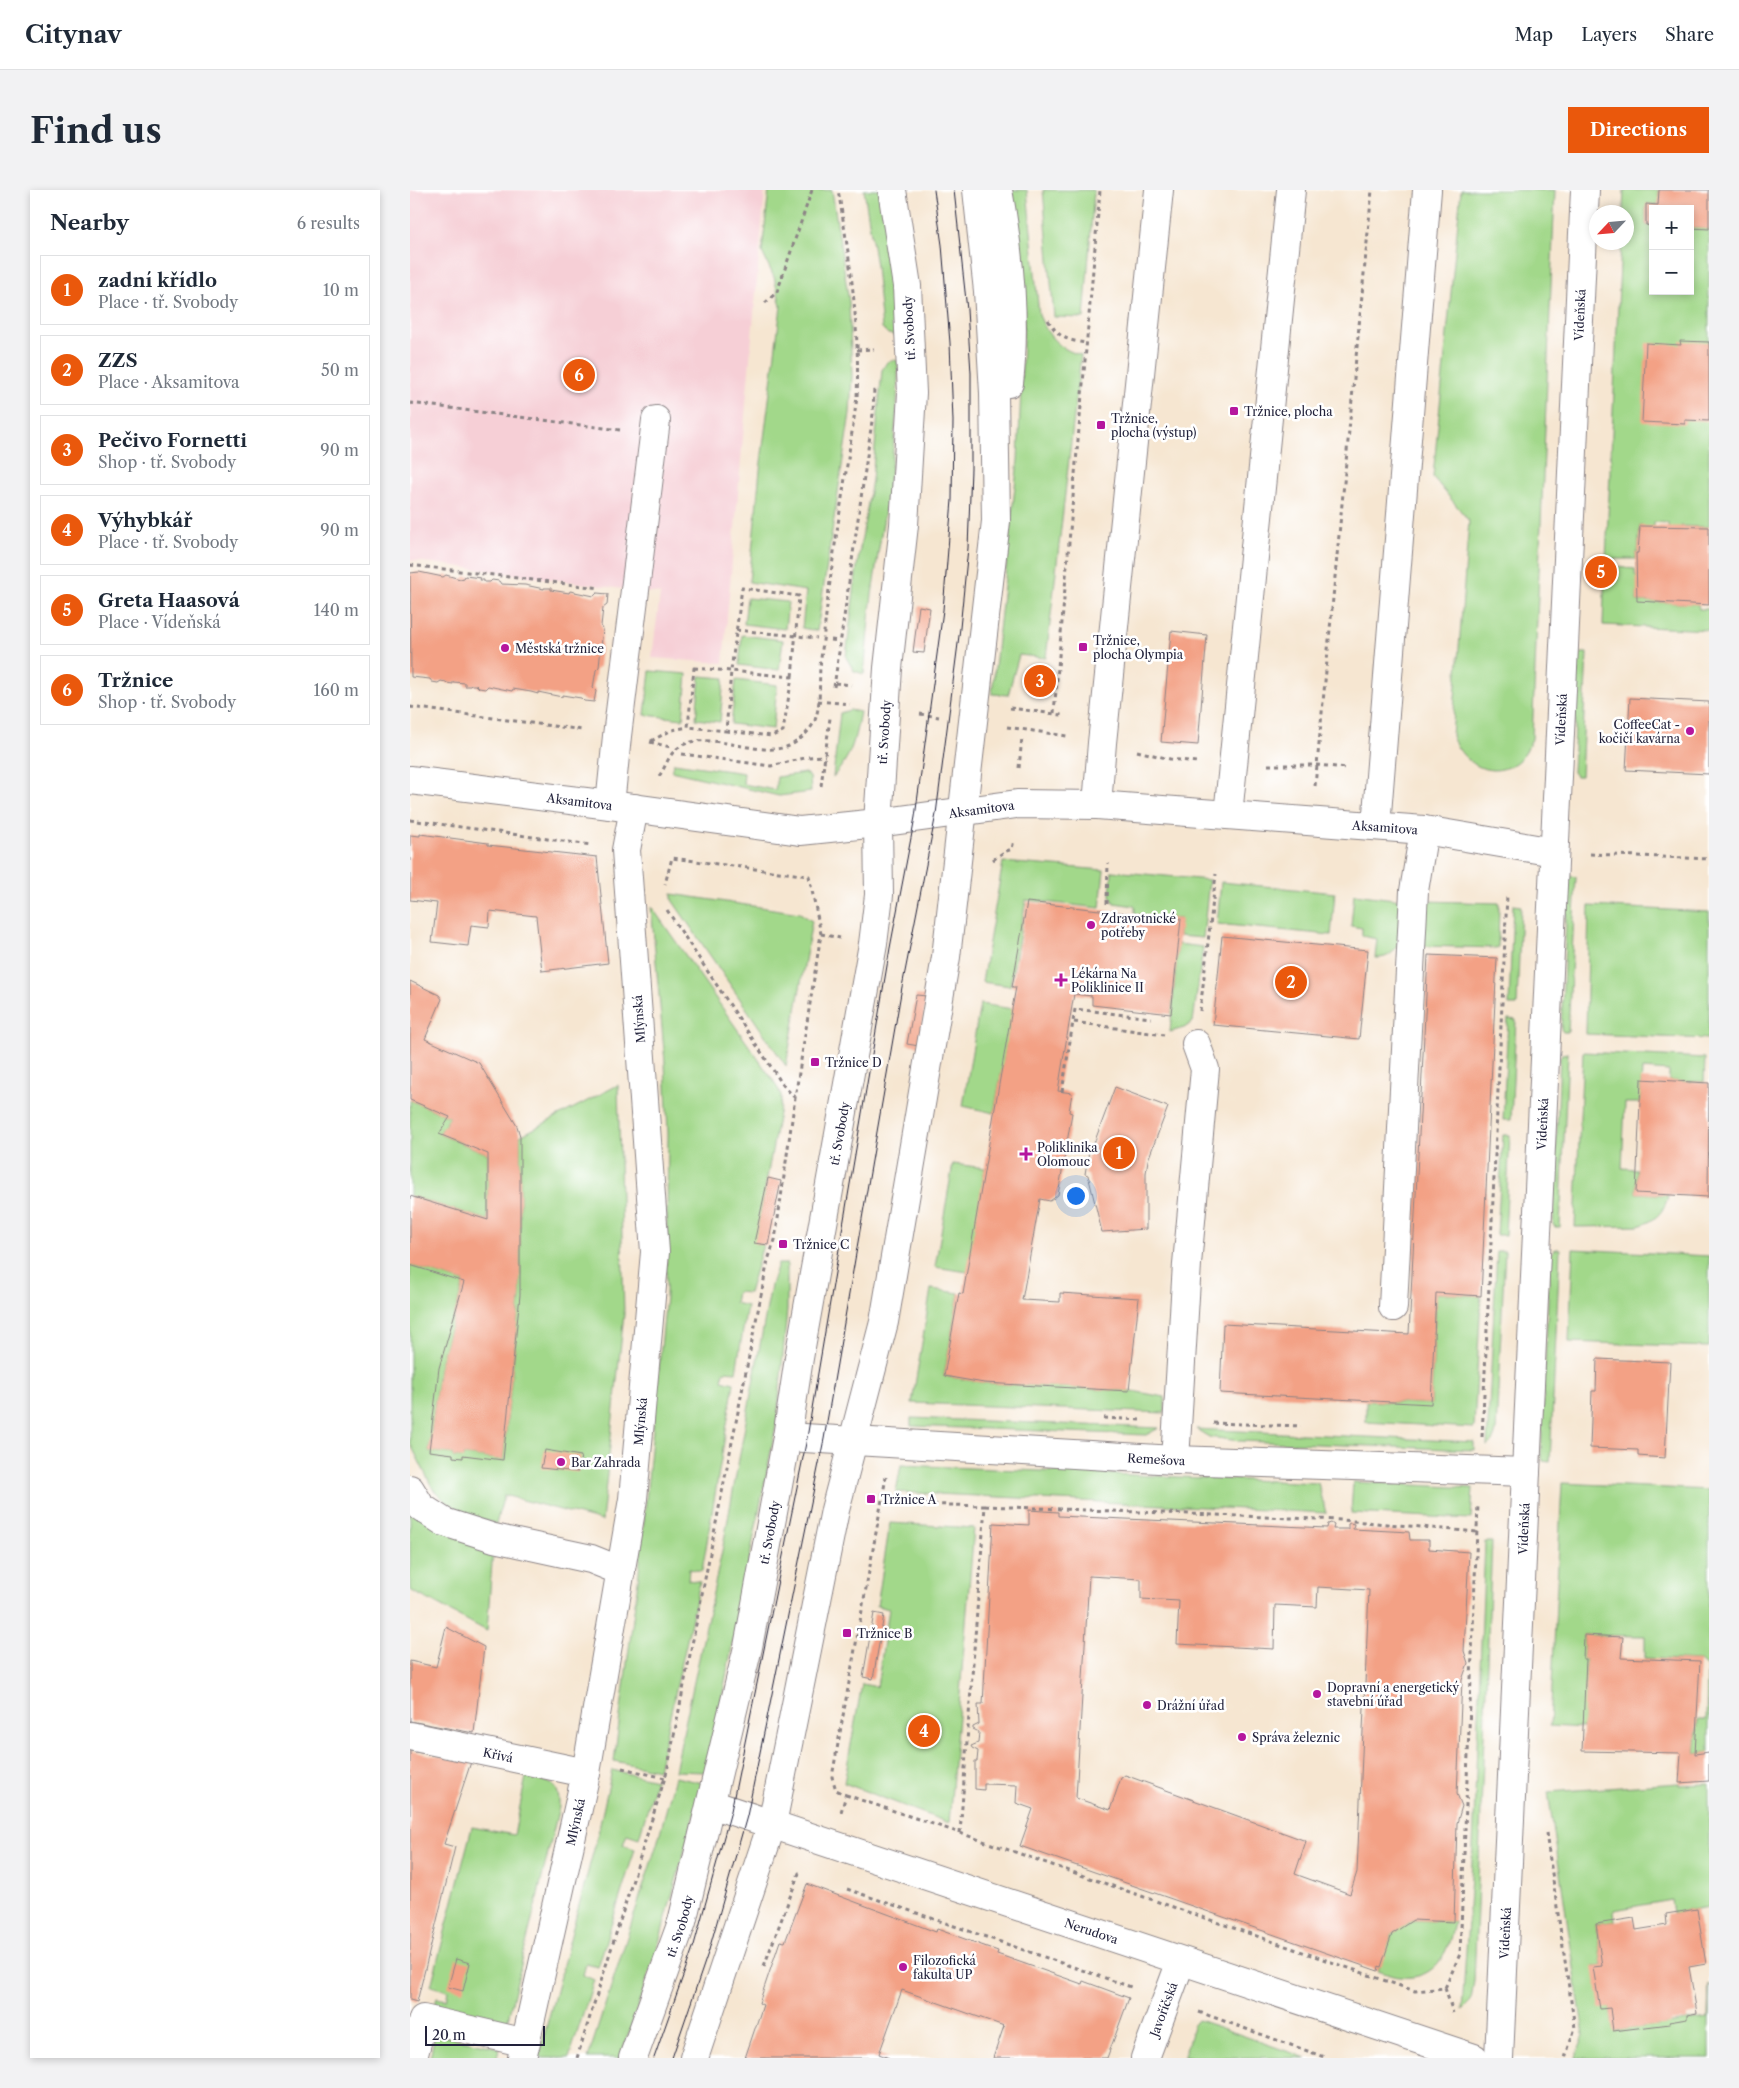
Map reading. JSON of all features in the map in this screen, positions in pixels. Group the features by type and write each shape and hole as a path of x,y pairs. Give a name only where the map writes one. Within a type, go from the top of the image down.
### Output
{"street":[{"name":"tř. Svobody","path":"633,2058 682,1922 748,1647 787,1437 799,1358 873,944 879,895 878,823 888,668 904,525 912,393 907,286 892,190"},
{"path":"694,2058 772,1824 835,1510 884,1322 943,978 996,520 988,291 976,190"},
{"path":"996,484 1010,376 1010,310 1007,257 998,190"},
{"path":"1097,805 1159,190"},
{"path":"1228,815 1291,190"},
{"path":"1376,826 1428,190"},
{"name":"Vídeňská","path":"1499,2058 1584,190"},
{"name":"Mlýnská","path":"524,2050 586,1773 633,1499 655,1252 638,998 617,736 656,427"},
{"name":"Aksamitova","path":"410,780 622,806 800,831 878,823 1016,804 1097,805 1424,830 1554,852"},
{"path":"1393,1307 1414,891 1424,830"},
{"path":"1175,1460 1187,1264 1204,1069 1196,1044"},
{"name":"Remešova","path":"787,1437 1175,1460 1526,1472"},
{"path":"410,1489 420,1507 444,1522 494,1538 591,1558 621,1571"},
{"name":"Křivá","path":"410,1736 586,1773"},
{"name":"Nerudova","path":"711,1804 1474,2058"},
{"name":"Javoříčská","path":"1145,2058 1181,1961"},
{"path":"413,2058 423,2019 524,2050"}],"path":[{"path":"765,303 777,292 812,190"},
{"path":"664,770 675,750 691,742 704,741 768,749 788,746 796,742 815,720 829,588 857,398 858,366 847,240 838,190"},
{"path":"1054,714 1100,190"},
{"path":"1312,821 1372,190"},
{"path":"872,341 873,357"},
{"path":"834,687 872,414 874,382"},
{"path":"410,403 656,427"},
{"path":"410,565 604,588"},
{"path":"649,742 672,730 688,728 772,736 783,731 792,677 799,596 742,588 731,671 726,731"},
{"path":"736,630 817,638"},
{"path":"831,640 839,641"},
{"path":"688,728 694,668 792,677"},
{"path":"818,701 852,704"},
{"path":"410,707 617,736"},
{"path":"1006,707 1062,715"},
{"path":"821,786 830,718"},
{"path":"1003,727 1061,735"},
{"path":"1019,773 1022,737"},
{"path":"1102,742 1170,759 1233,764 1317,765 1380,772"},
{"path":"682,754 770,766 809,757 825,756"},
{"path":"410,820 594,845"},
{"path":"1554,852 1709,859"},
{"path":"663,893 672,858 809,876"},
{"path":"1107,904 1108,863"},
{"path":"577,2058 665,1778 766,1270 775,1240 821,934 809,876 810,871"},
{"path":"1196,1044 1216,874"},
{"path":"1481,1442 1507,895"},
{"path":"661,902 783,1085 795,1098"},
{"path":"821,934 844,939"},
{"path":"1062,1092 1075,1009 1150,1018"},
{"path":"1074,1022 1165,1036"},
{"path":"886,1475 832,1776 836,1790 1415,1991 1445,1988"},
{"path":"881,1503 1342,1520 1477,1532"},
{"path":"1454,2016 1445,1988 1460,1954 1478,1503"},
{"path":"960,1833 985,1506"},
{"path":"586,1773 613,1766 665,1778"},
{"path":"840,1813 846,1795"},
{"path":"761,1975 799,1873 806,1875"},
{"path":"839,1886 1141,1990"},
{"path":"1193,2010 1327,2058"},
{"path":"1564,2058 1575,2028"}],"shaded area":[{"path":"410,190 765,190 723,663 652,658 660,594 410,560"}],"green space":[{"path":"769,190 832,190 849,302 852,376 850,413 817,631 802,628 806,591 749,582 760,470 781,306 774,277 762,252"},
{"path":"864,190 880,190 893,267 898,336 888,334 882,328 876,266"},
{"path":"1012,190 1027,190 1039,315 1055,341 1066,349 1081,355 1046,658 1019,655 1008,695 992,694 1018,460 1024,317"},
{"path":"1043,190 1094,190 1084,318 1054,317"},
{"path":"1461,190 1555,190 1532,739 1524,754 1513,764 1502,769 1492,770 1472,763 1457,747 1452,736 1469,521 1433,477"},
{"path":"1624,190 1659,190 1658,205 1647,204 1646,207 1646,225 1649,225 1649,295 1694,295 1694,228 1709,229 1709,527 1681,526 1681,528 1668,528 1668,523 1654,522 1654,527 1640,526 1636,559 1606,559 1621,250 1634,250 1634,205 1623,205"},
{"path":"898,361 896,420 871,605 864,674 854,671 846,657 857,566 872,480 882,370 887,362"},
{"path":"1605,566 1635,569 1635,575 1638,576 1637,601 1698,604 1699,609 1709,609 1709,630 1603,625"},
{"path":"747,598 788,602 785,629 744,624"},
{"path":"742,635 783,640 779,670 739,665"},
{"path":"1581,653 1587,653 1581,776 1576,776 1573,772 1578,657"},
{"path":"650,671 687,674 683,719 645,715"},
{"path":"700,676 724,678 720,722 696,719"},
{"path":"736,680 777,685 773,729 731,724"},
{"path":"850,710 860,712 854,739 849,754 833,777 840,713"},
{"path":"674,763 744,773 743,784 775,790 777,777 805,773 810,777 811,792 779,796 671,771"},
{"path":"1003,862 1104,870 1100,908 1026,900 1010,986 982,982"},
{"path":"1112,871 1209,880 1203,938 1179,936 1180,919 1135,914 1135,906 1114,903 1110,896"},
{"path":"1568,876 1576,877 1568,1032 1563,1032 1561,1029"},
{"path":"1221,882 1335,893 1331,935 1217,924"},
{"path":"672,894 800,913 812,921 786,1066 672,900"},
{"path":"1354,894 1402,900 1400,937 1392,953 1385,957 1375,958 1377,939 1362,936 1362,928 1351,926"},
{"path":"1424,901 1499,903 1498,948 1423,946"},
{"path":"1513,905 1521,906 1517,1005 1509,1005"},
{"path":"651,906 775,1083 781,1095 755,1243 763,1245 749,1293 737,1292 735,1303 747,1306 736,1372 724,1371 722,1380 734,1383 702,1571 689,1569 688,1580 700,1582 658,1770 614,1761 638,1581 666,1297 668,1134 665,1062"},
{"path":"1589,906 1709,912 1709,1039 1586,1034"},
{"path":"1178,944 1203,947 1193,1022 1184,1028 1170,1032"},
{"path":"980,1004 1013,1009 994,1113 963,1106"},
{"path":"1508,1019 1516,1020 1511,1120 1503,1120"},
{"path":"1583,1052 1705,1058 1704,1082 1669,1081 1669,1071 1642,1069 1640,1103 1625,1103 1622,1168 1637,1169 1636,1193 1668,1195 1667,1201 1658,1215 1644,1224 1638,1226 1575,1227"},
{"path":"1568,1053 1560,1227 1555,1227 1553,1225 1560,1057 1562,1054"},
{"path":"618,1085 624,1314 602,1521 504,1495 496,1524 470,1515 446,1502 433,1489 410,1443 410,1265 464,1282 439,1368 429,1451 453,1454 453,1457 463,1458 463,1455 503,1460 520,1295 520,1136"},
{"path":"410,1100 450,1117 439,1134 488,1154 488,1220 410,1196"},
{"path":"1503,1135 1510,1135 1505,1235 1497,1235"},
{"path":"953,1164 985,1168 968,1272 935,1267"},
{"path":"1555,1249 1560,1249 1550,1462 1543,1461 1541,1454 1550,1256"},
{"path":"1573,1249 1709,1256 1709,1347 1569,1342"},
{"path":"1497,1251 1505,1251 1496,1432 1492,1442 1487,1446"},
{"path":"778,1264 787,1264 787,1310 777,1421 707,1772 675,1771 723,1546 771,1285"},
{"path":"931,1289 959,1293 944,1376 985,1383 1132,1391 1165,1397 1165,1413 912,1403"},
{"path":"1436,1293 1481,1296 1474,1428 1366,1422 1366,1401 1431,1404"},
{"path":"911,1418 1159,1428 1146,1435 911,1426"},
{"path":"1196,1429 1474,1442 1474,1450 1240,1441 1209,1437"},
{"path":"901,1465 1318,1483 1326,1513 896,1492"},
{"path":"1353,1482 1473,1488 1471,1519 1351,1513"},
{"path":"1562,1483 1709,1490 1709,1752 1695,1754 1698,1720 1706,1720 1707,1667 1700,1661 1645,1658 1645,1636 1584,1635 1583,1659 1586,1659 1584,1728 1550,1726"},
{"path":"410,1491 493,1549 487,1631 410,1590"},
{"path":"890,1523 974,1528 949,1823 844,1783 862,1684 877,1687 889,1609 877,1606"},
{"path":"1485,1542 1492,1542 1474,1981 1471,2001 1462,2010 1473,1847"},
{"path":"612,1770 656,1780 639,1838 627,1834 623,1845 635,1849 598,1967 586,1964 583,1975 594,1980 569,2058 538,2058 597,1838"},
{"path":"526,1777 552,1784 558,1792 559,1807 507,2023 435,2004 437,1998 446,2000 448,1991 431,1986 472,1827 514,1835"},
{"path":"675,1777 703,1783 657,1950 620,2058 588,2058 657,1844"},
{"path":"1679,1783 1679,1785 1709,1784 1709,1907 1673,1913 1671,1900 1614,1910 1615,1921 1596,1924 1602,1966 1594,1967 1610,2008 1614,2031 1708,2018 1709,1984 1709,2058 1575,2058 1584,2035 1548,1792"},
{"path":"1413,1920 1454,1922 1449,1943 1439,1962 1432,1969 1413,1977 1397,1977 1378,1971 1392,1934"},
{"path":"1198,2020 1306,2058 1184,2057 1193,2026"},
{"path":"435,2034 499,2048 497,2058 430,2058"}],"building":[{"path":"1659,190 1709,190 1709,229 1694,228 1694,205 1658,205"},
{"path":"1646,204 1658,205 1649,205 1649,225 1646,225"},
{"path":"1680,341 1709,342 1709,421 1685,420 1685,424 1642,422 1646,343 1681,345"},
{"path":"1640,526 1709,527 1709,605 1637,601 1636,553 1638,553"},
{"name":"Městská tržnice","path":"419,572 443,577 446,575 460,579 465,576 481,578 480,580 484,580 484,582 492,580 499,581 501,584 525,585 544,589 551,588 551,590 569,593 570,591 594,596 597,593 608,594 607,605 603,608 599,667 596,670 593,688 596,691 594,702 562,695 562,697 513,689 512,691 488,686 485,689 479,688 476,685 465,686 465,683 453,682 453,684 441,681 438,683 432,682 430,679 411,677 410,573"},
{"path":"919,606 930,608 924,653 913,652"},
{"path":"1171,631 1207,635 1198,745 1161,742"},
{"path":"1032,672 1050,672 1049,691 1030,690"},
{"path":"1630,698 1709,702 1709,774 1626,770"},
{"path":"420,834 488,843 488,845 597,857 608,963 542,971 536,916 490,911 489,927 471,925 468,946 432,942 437,903 410,900 410,835 420,836"},
{"name":"Poliklinika Olomouc","path":"1027,902 1181,919 1171,1014 1092,1005 1092,996 1074,994 1058,1091 1072,1093 1069,1112 1072,1113 1058,1195 1050,1201 1040,1199 1022,1300 1060,1302 1060,1293 1139,1298 1129,1391 984,1383 944,1376 959,1293 963,1294 1016,987 1012,987"},
{"path":"1222,936 1368,950 1359,1039 1213,1025"},
{"path":"1428,955 1497,958 1481,1296 1436,1293 1431,1404 1220,1393 1223,1324 1409,1334"},
{"path":"410,981 439,995 442,999 425,1039 479,1063 517,1126 520,1136 520,1295 503,1460 463,1455 463,1458 453,1457 453,1454 429,1451 439,1368 464,1282 410,1265 410,1196 488,1220 488,1154 439,1134 450,1117 410,1100"},
{"path":"916,995 927,996 919,1046 907,1044"},
{"path":"1641,1079 1709,1083 1708,1197 1636,1193"},
{"path":"1115,1087 1168,1107 1148,1160 1146,1173 1146,1229 1102,1232 1088,1175 1085,1174 1090,1145 1093,1146"},
{"path":"768,1178 781,1181 768,1245 754,1243"},
{"path":"1597,1359 1670,1362 1665,1458 1638,1456 1638,1450 1590,1448 1592,1391 1596,1391"},
{"name":"Bar Zahrada","path":"545,1450 581,1456 578,1472 541,1468"},
{"path":"1029,1510 1058,1512 1058,1516 1327,1528 1328,1524 1331,1523 1334,1525 1333,1529 1348,1529 1348,1524 1350,1523 1354,1524 1353,1529 1409,1532 1410,1540 1429,1540 1429,1549 1469,1552 1464,1651 1468,1663 1462,1680 1457,1794 1462,1806 1457,1823 1454,1922 1413,1920 1392,1934 1378,1971 1020,1846 1033,1809 1016,1803 1017,1785 984,1784 984,1790 975,1789 975,1761 977,1761 978,1751 971,1746 978,1743 979,1732 973,1729 973,1727 979,1724 978,1704 983,1704 993,1523 1029,1525","holes":["1089,1576 1141,1579 1141,1599 1179,1601 1177,1644 1274,1649 1275,1605 1317,1607 1318,1587 1369,1590 1357,1872 1350,1894 1295,1874 1306,1841 1125,1775 1121,1778 1110,1810 1076,1798"]},
{"path":"874,1613 884,1615 873,1679 863,1677"},
{"path":"446,1627 484,1647 474,1733 410,1721 410,1661 436,1667"},
{"path":"1584,1635 1623,1637 1621,1658 1700,1661 1695,1754 1709,1752 1709,1781 1679,1783 1681,1753 1582,1751 1586,1659 1583,1659"},
{"path":"410,1751 471,1762 444,1844 455,1847 417,2002 410,2000"},
{"name":"Filozofická fakulta UP","path":"807,1884 936,1932 937,1929 998,1951 997,1954 1082,1984 1083,1981 1129,1998 1107,2058 993,2058 1004,2026 902,1990 879,2054 889,2058 745,2058 763,2005 759,2003 780,1941 785,1942"},
{"path":"1697,1909 1706,1964 1689,1967 1697,2013 1687,2015 1687,2019 1669,2022 1670,2024 1613,2031 1610,2008 1600,2009 1593,1967 1602,1966 1596,1924 1634,1918 1636,1930 1667,1925 1666,1914"},
{"path":"456,1959 470,1963 463,1991 448,1987"}],"tram line":[{"path":"654,2058 694,1945 731,1811 807,1438 890,948 915,817 943,610 952,500 953,421 950,343 942,245 934,190"},
{"path":"672,2058 709,1950 747,1816 824,1439 902,987 936,814 960,628 968,548 971,469 971,373 967,310 954,190"}],"place":[{"name":"Tržnice","path":"579,375"},
{"name":"Tržnice, plocha","path":"1234,411"},
{"name":"Tržnice, plocha (výstup)","path":"1101,425"},
{"name":"Greta Haasová","path":"1601,572"},
{"name":"Tržnice, plocha Olympia","path":"1083,647"},
{"name":"Městská tržnice","path":"505,648"},
{"name":"Pečivo Fornetti","path":"1040,681"},
{"name":"CoffeeCat - kočičí kavárna","path":"1690,731"},
{"name":"Zdravotnické potřeby","path":"1091,925"},
{"name":"Lékárna Na Poliklinice II","path":"1061,980"},
{"name":"ZZS","path":"1291,982"},
{"name":"Tržnice D","path":"815,1062"},
{"name":"zadní křídlo","path":"1119,1153"},
{"name":"Poliklinika Olomouc","path":"1026,1154"},
{"name":"Tržnice C","path":"783,1244"},
{"name":"Bar Zahrada","path":"561,1462"},
{"name":"Tržnice A","path":"871,1499"},
{"name":"Tržnice B","path":"847,1633"},
{"name":"Dopravní a energetický stavební úřad","path":"1317,1694"},
{"name":"Drážní úřad","path":"1147,1705"},
{"name":"Výhybkář","path":"924,1731"},
{"name":"Správa železnic","path":"1242,1737"},
{"name":"Filozofická fakulta UP","path":"903,1967"}]}
